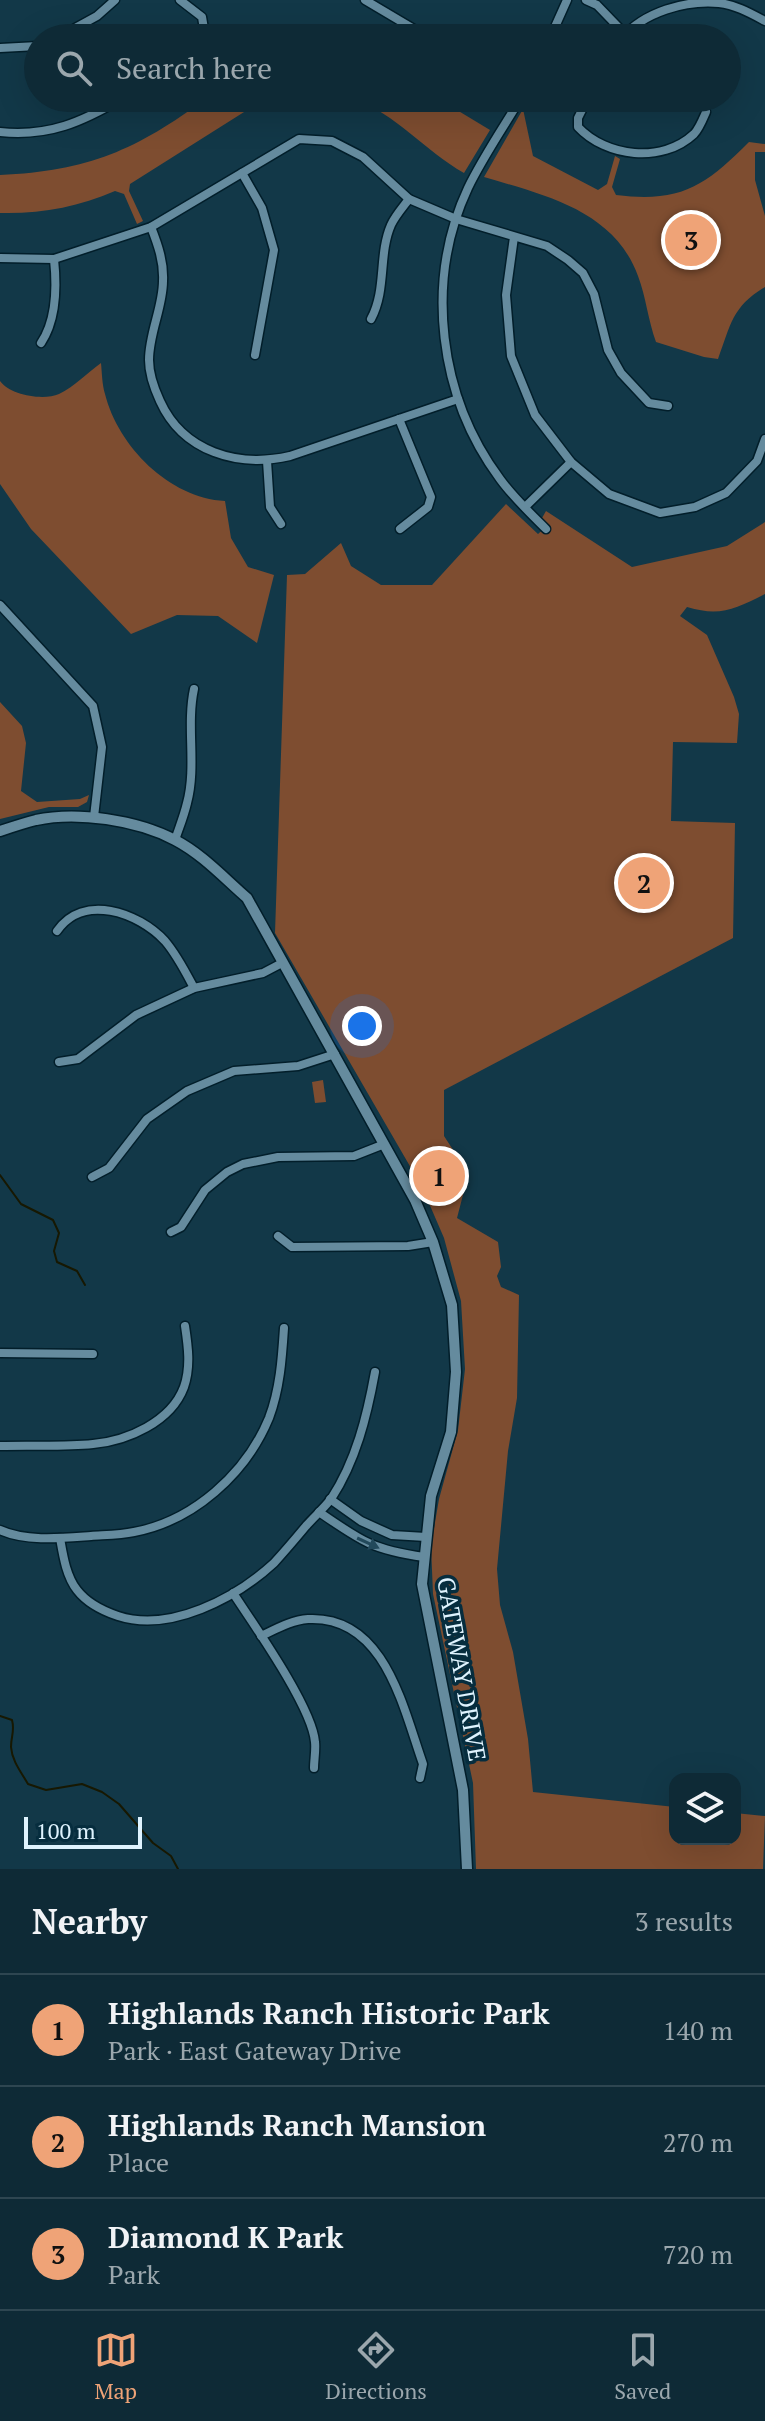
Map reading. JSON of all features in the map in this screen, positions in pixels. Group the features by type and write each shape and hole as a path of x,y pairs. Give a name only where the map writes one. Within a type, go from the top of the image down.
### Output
{"street":[{"path":"82,24 115,0"},
{"path":"180,0 202,17 203,24"},
{"path":"365,0 405,24"},
{"path":"556,24 567,0"},
{"path":"586,0 597,5 614,24"},
{"path":"639,24 666,4 691,3 719,3 742,9 765,21"},
{"path":"0,48 24,47"},
{"path":"0,132 52,131 98,112"},
{"path":"513,112 468,188 456,219 446,265 443,308 447,356 458,399 481,451 500,479 546,529"},
{"path":"581,112 578,127 585,134 619,151 634,154 671,148 695,133 706,112"},
{"path":"0,258 54,259 151,227 299,139 332,141 363,157 409,199 456,219 547,246 568,260 583,273 594,294 608,350 621,373 649,403 668,406"},
{"path":"242,173 262,208 274,250 255,355"},
{"path":"371,319 379,305 391,223 409,199"},
{"path":"151,227 160,251 163,283 149,359 150,377 162,405 179,429 205,448 224,457 267,461 458,399"},
{"path":"514,237 506,295 511,356 535,415 571,462 609,494 660,513 695,507 726,493 761,463 765,439"},
{"path":"41,343 51,329 56,280 54,259"},
{"path":"399,419 431,497 428,507 400,529"},
{"path":"267,461 270,507 281,524"},
{"path":"525,507 571,462"},
{"path":"0,605 93,706 102,747 94,817 38,819 0,831"},
{"path":"175,840 188,801 189,710 194,689"},
{"name":"GATEWAY DRIVE","path":"94,817 133,824 175,840 208,863 247,898 415,1200 433,1242 452,1305 456,1372 451,1432 431,1496 422,1584 463,1790 467,1869"},
{"path":"57,931 66,917 87,910 106,909 131,917 163,938 194,988"},
{"path":"59,1062 78,1059 136,1015 194,988 263,973 282,963"},
{"path":"92,1177 109,1168 147,1119 187,1091 234,1071 298,1066 335,1054"},
{"path":"171,1232 181,1227 205,1190 227,1172 243,1164 278,1157 354,1156 382,1145"},
{"path":"278,1236 292,1247 408,1246 433,1242"},
{"path":"0,1446 95,1444 139,1433 169,1410 184,1388 190,1354 185,1326"},
{"path":"0,1530 9,1534 60,1538 134,1532 181,1517 223,1486 253,1448 269,1417 281,1373 284,1328"},
{"path":"0,1353 93,1354"},
{"path":"60,1538 66,1566 77,1591 102,1611 134,1621 163,1620 196,1610 233,1593 273,1564 330,1499 352,1457 366,1419 375,1372"},
{"path":"330,1499 361,1521 392,1535 426,1537"},
{"path":"319,1512 363,1542 389,1552 424,1557"},
{"path":"233,1593 308,1717 315,1741 314,1768"},
{"path":"261,1636 288,1623 306,1619 326,1620 350,1628 365,1640 377,1651 390,1671 423,1764 420,1778"}],"shaded area":[{"path":"187,112 244,112 130,184 129,191 143,221 137,224 124,194 115,191 59,208 0,213 0,175 32,173 86,163 134,144"},
{"path":"460,112 490,130 464,173 383,113"},
{"path":"521,112 533,156 598,190 607,184 615,156 620,159 612,187 616,195 658,196 690,188 719,170 749,142 765,144 765,152 755,152 755,180 765,216 765,287 739,309 718,359 656,342 638,276 627,254 612,235 574,208 484,177"},
{"path":"101,363 104,390 112,413 134,450 166,480 204,498 225,501 231,538 248,567 274,575 257,643 218,616 177,615 131,634 31,529 0,484 0,381 19,393 36,397 52,396 70,387"},
{"path":"506,504 538,534 548,525 542,518 546,511 632,567 727,546 765,522 765,594 727,610 687,607 680,616 707,635 739,714 737,743 673,742 671,821 735,823 733,938 444,1090 444,1136 463,1165 464,1191 457,1218 498,1242 501,1267 497,1276 501,1287 519,1295 517,1398 508,1451 497,1569 500,1605 513,1652 528,1739 533,1792 669,1806 669,1845 741,1845 741,1814 765,1816 763,1869 476,1869 473,1783 433,1594 431,1546 439,1499 458,1430 465,1369 461,1301 444,1238 422,1187 275,933 287,575 305,574 341,543 351,566 381,585 432,585"},
{"path":"0,702 22,726 26,743 21,791 37,802 80,799 89,795 87,802 78,807 49,807 0,819"},
{"path":"323,1080 326,1102 315,1103 312,1082"}],"waterway":[{"path":"0,1175 21,1204 53,1220 59,1233 54,1251 57,1262 77,1271 85,1285"},
{"path":"0,1716 12,1720 12,1752 28,1784 46,1790 82,1784 102,1792 119,1804 153,1843 171,1856 178,1869"}],"place":[{"name":"Diamond K Park","path":"691,240"},
{"name":"Highlands Ranch Mansion","path":"644,883"},
{"name":"Highlands Ranch Historic Park","path":"439,1176"}]}
